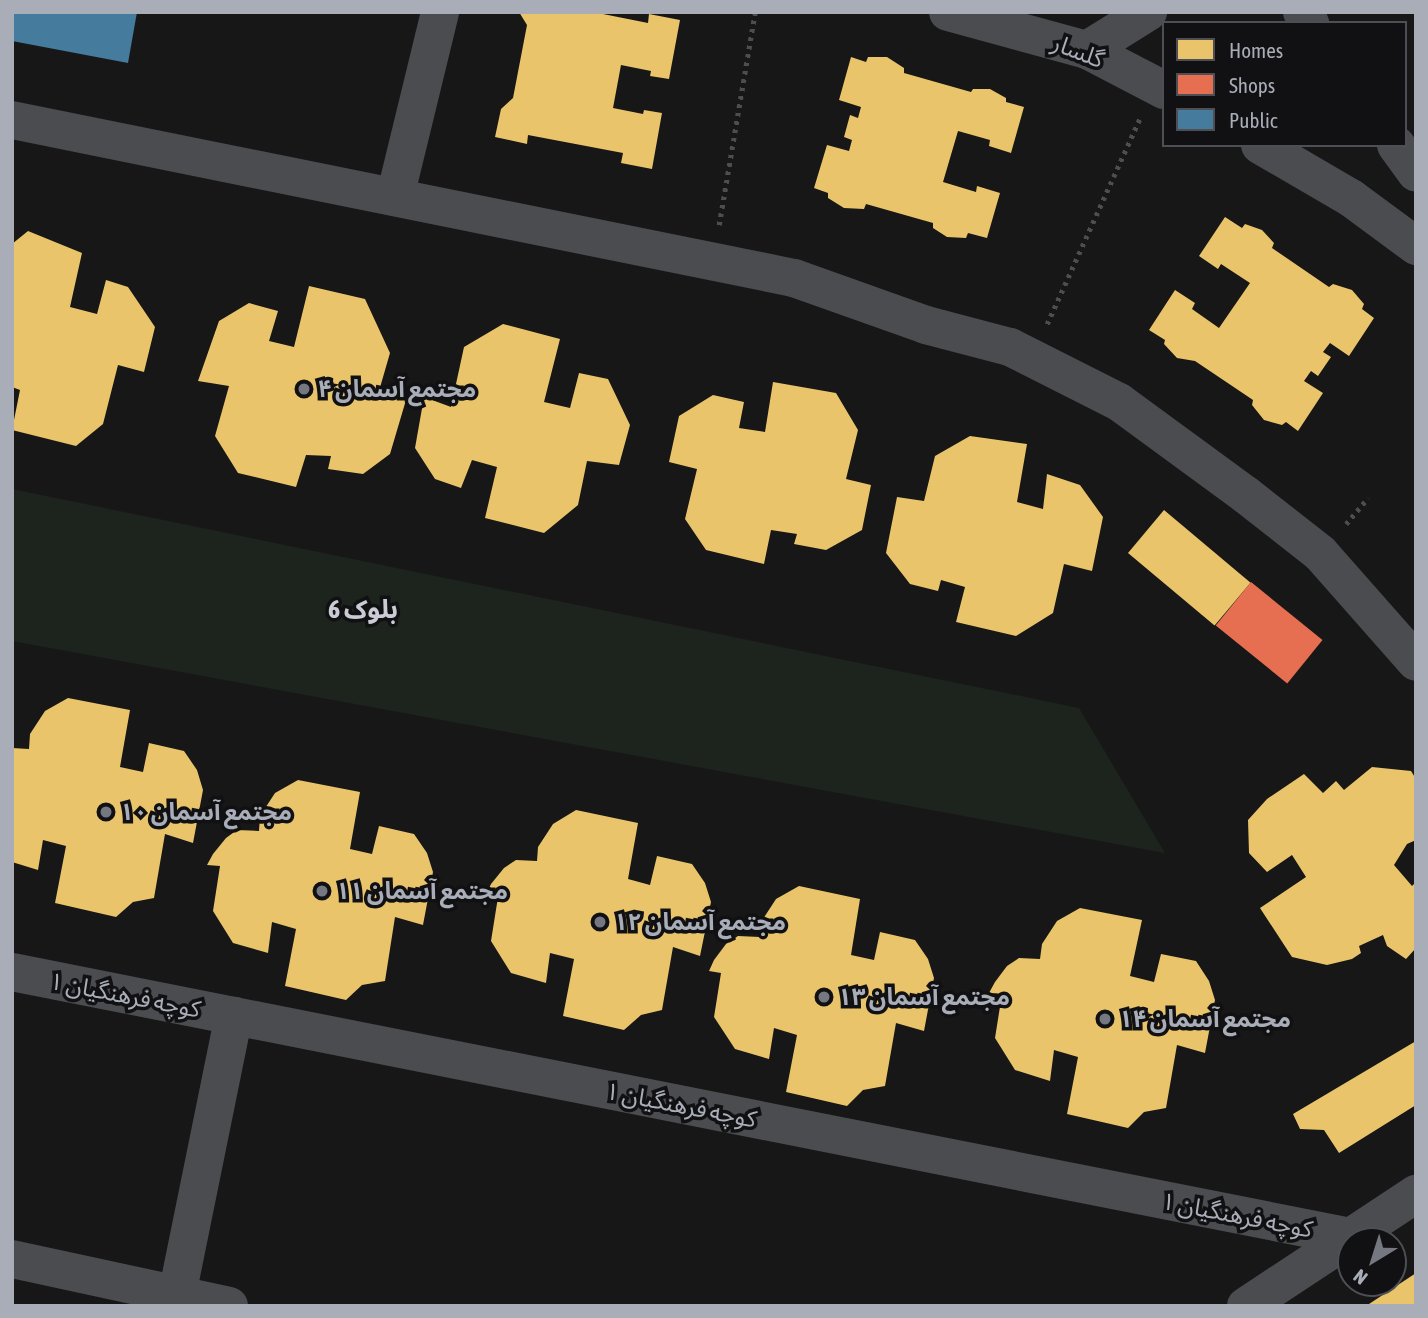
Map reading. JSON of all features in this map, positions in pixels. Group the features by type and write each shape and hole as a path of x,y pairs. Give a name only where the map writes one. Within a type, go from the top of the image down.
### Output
{"street":[{"path":"395,197 440,12"},
{"name":"گلسار","path":"948,12 1009,20 1087,50 1159,88"},
{"path":"1087,50 1148,12"},
{"path":"12,120 794,278 926,325 1010,347 1119,402 1310,545 1416,662"},
{"path":"1263,147 1351,198 1416,246"},
{"path":"1397,147 1416,173"},
{"name":"کوچه فرهنگیان ۱","path":"12,972 1337,1234"},
{"path":"177,1295 234,1016"},
{"path":"1365,1227 1416,1194"},
{"path":"1246,1306 1337,1246"},
{"path":"12,1259 229,1306"}],"path":[{"path":"713,262 755,12"},
{"path":"1032,358 1159,88"}],"shaded area":[{"path":"12,489 1079,708 1165,853 12,641"}],"building: Homes":[{"path":"519,12 593,12 648,23 649,14 680,20 669,79 650,76 651,71 621,65 613,108 643,114 644,110 662,113 652,169 621,163 623,153 528,135 527,144 495,137 501,109 513,98 527,25"},
{"path":"851,57 866,62 868,57 887,57 904,68 904,73 971,92 973,89 990,89 1006,98 1006,102 1024,107 1011,153 989,146 990,140 958,131 943,182 976,192 977,186 1000,193 987,238 968,233 966,238 947,237 933,228 933,223 866,204 864,209 844,208 828,198 828,193 814,188 827,145 849,151 852,140 844,137 850,115 858,118 861,107 839,100"},
{"path":"1225,217 1242,228 1245,224 1262,230 1274,243 1272,248 1329,287 1333,284 1352,290 1364,304 1362,309 1374,318 1349,356 1330,343 1323,352 1331,357 1318,376 1311,371 1304,381 1323,393 1298,431 1286,422 1282,425 1264,420 1252,405 1253,400 1195,361 1177,358 1164,344 1165,340 1149,330 1175,290 1195,303 1192,309 1219,328 1250,283 1221,264 1218,269 1199,256"},
{"path":"28,231 82,253 70,307 97,314 106,280 128,287 155,327 144,372 118,365 103,424 76,446 12,430 20,390 12,387 12,244"},
{"name":"مجتمع آسمان ۴","path":"309,286 365,299 390,353 379,391 406,400 390,454 363,474 328,469 331,456 306,455 296,487 238,473 215,436 229,386 198,381 219,321 249,303 278,311 269,341 294,347"},
{"path":"503,324 560,339 544,402 570,408 579,373 608,379 630,425 619,465 587,461 578,505 544,533 485,518 497,467 472,460 461,488 435,479 415,448 424,397 451,407 464,347"},
{"path":"773,382 836,393 858,430 846,479 871,485 862,530 826,550 794,544 797,534 771,530 764,564 706,550 685,519 697,469 669,462 679,416 713,395 744,402 739,428 765,432"},
{"path":"970,436 1027,444 1017,502 1043,509 1047,474 1080,485 1103,517 1092,571 1064,564 1053,613 1016,636 956,622 965,587 941,580 938,591 910,584 886,553 897,497 924,501 935,456"},
{"path":"1164,510 1251,583 1215,626 1128,553"},
{"name":"مجتمع آسمان ۱۰","path":"68,698 130,710 120,767 143,772 149,743 184,751 197,770 203,790 193,843 165,834 154,898 133,902 116,917 55,903 66,846 43,840 38,870 12,862 12,748 29,749 30,734 45,711"},
{"path":"1372,767 1411,771 1416,779 1416,840 1407,844 1394,865 1412,886 1416,882 1416,948 1406,959 1387,946 1383,935 1359,946 1361,953 1352,959 1327,965 1292,957 1260,908 1306,877 1292,855 1267,872 1249,853 1248,820 1267,799 1304,774 1323,793 1336,781 1344,790"},
{"name":"مجتمع آسمان ۱۱","path":"298,780 360,792 350,849 372,854 379,826 414,834 427,853 433,872 423,925 395,917 385,981 362,985 346,1000 285,986 296,929 272,922 268,953 233,943 213,911 220,866 207,865 213,854 226,838 237,830 259,831 260,816 275,793"},
{"name":"مجتمع آسمان ۱۲","path":"576,810 638,823 628,879 650,885 657,856 692,864 705,883 711,902 700,956 673,947 662,1010 641,1015 624,1030 563,1016 574,959 550,953 546,983 511,973 491,941 498,897 486,895 491,884 504,868 516,860 537,861 538,847 553,824"},
{"name":"مجتمع آسمان ۱۳","path":"799,886 860,899 851,955 874,960 880,932 915,940 928,959 934,978 924,1031 896,1023 885,1086 863,1090 847,1106 786,1092 797,1035 774,1028 769,1059 735,1049 714,1017 721,973 709,971 714,960 726,944 738,936 760,937 761,922 776,899"},
{"name":"مجتمع آسمان ۱۴","path":"1080,908 1142,920 1130,976 1154,982 1161,954 1196,961 1209,981 1215,1000 1205,1053 1177,1045 1166,1108 1144,1112 1128,1128 1067,1114 1078,1057 1054,1050 1050,1081 1015,1070 995,1038 1002,994 989,993 995,982 1007,966 1019,958 1040,959 1042,944 1057,921"},
{"path":"1416,1041 1416,1105 1339,1153 1324,1130 1300,1129 1293,1114"},
{"path":"1416,1273 1416,1306 1366,1306 1380,1297 1407,1297 1407,1279"}],"building: Shops":[{"path":"1251,582 1322,640 1287,683 1216,626"}],"building: Public":[{"path":"12,12 137,12 128,63 12,41"}],"place":[{"name":"مجتمع آسمان ۴","path":"304,389"},
{"name":"مجتمع آسمان ۱۰","path":"106,812"},
{"name":"مجتمع آسمان ۱۱","path":"322,891"},
{"name":"مجتمع آسمان ۱۲","path":"600,922"},
{"name":"مجتمع آسمان ۱۳","path":"824,997"},
{"name":"مجتمع آسمان ۱۴","path":"1105,1019"}],"district":[{"name":"بلوک 6","path":"363,610"}]}
